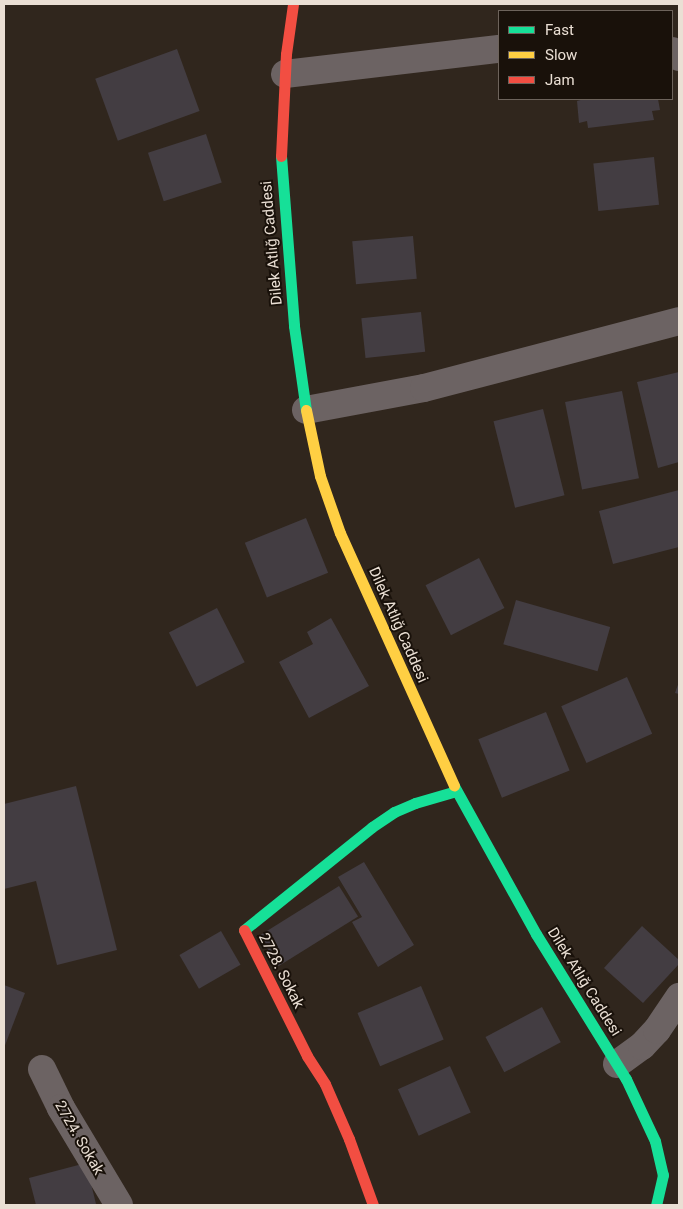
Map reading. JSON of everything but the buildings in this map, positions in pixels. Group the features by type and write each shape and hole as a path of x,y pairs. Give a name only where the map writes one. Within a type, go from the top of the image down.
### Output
{"main road":[{"name":"Dilek Atlığ Caddesi","path":"292,4 285,74 281,164 294,326 306,410 320,476 340,533 456,791 536,934 626,1079 655,1141 663,1175 656,1205"},
{"name":"2728. Sokak","path":"373,1205 349,1139 325,1084 307,1056 243,931 372,827 394,812 415,803 456,791"}],"street":[{"path":"285,74 498,49"},
{"path":"306,410 424,388 679,321"},
{"path":"617,1064 642,1046 657,1030 679,998"},
{"name":"2724. Sokak","path":"42,1069 61,1108 119,1205"}],"traffic: fast":[{"path":"281,156 294,326 306,410"},
{"path":"454,786 536,934 626,1079 655,1141 663,1175 656,1205"},
{"path":"244,930 372,827 394,812 415,803 456,791"}],"traffic: slow":[{"path":"306,410 320,476 340,533 454,786"}],"traffic: jam":[{"path":"281,156 286,54 293,4"},
{"path":"244,930 307,1056 325,1084 349,1139 373,1205"}]}
